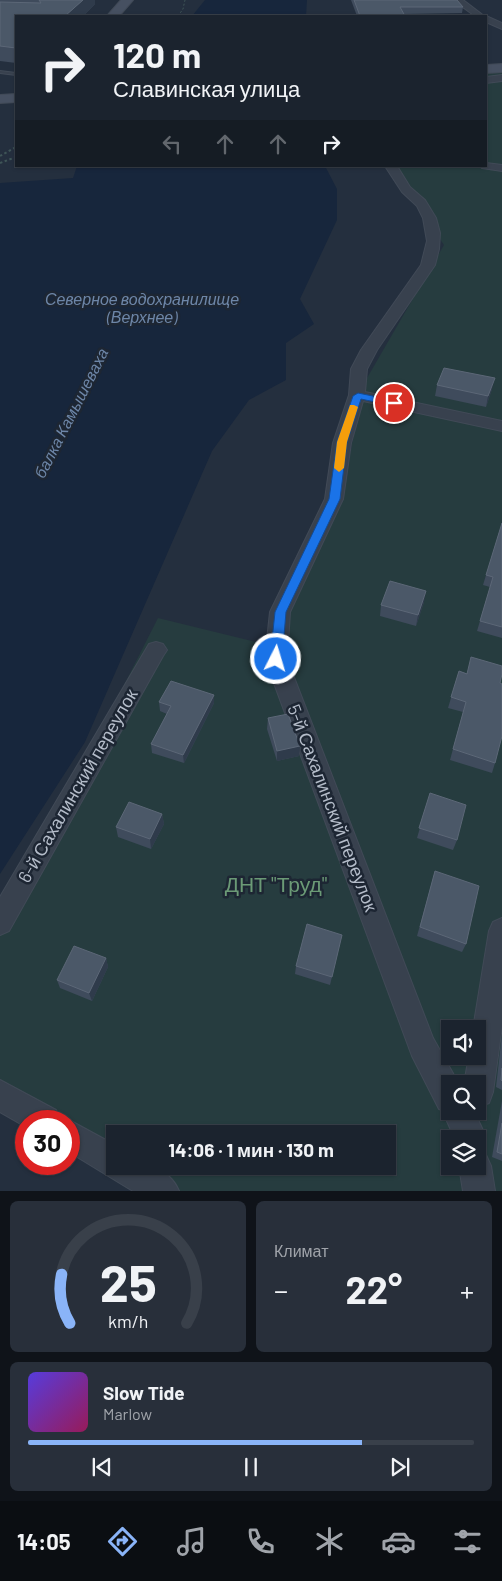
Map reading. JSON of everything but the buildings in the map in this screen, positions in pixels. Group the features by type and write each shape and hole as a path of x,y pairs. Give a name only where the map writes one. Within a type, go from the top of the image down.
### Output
{"main road":[{"path":"114,15 127,0"},
{"path":"487,64 502,63"},
{"path":"487,69 502,68"},
{"path":"0,94 15,93"},
{"path":"0,99 15,98"}],"street":[{"path":"457,0 479,15"},
{"path":"487,20 502,26"},
{"path":"487,80 502,78"},
{"path":"487,166 502,168"},
{"name":"5-й Сахалинский переулок","path":"392,167 401,178 405,188 421,203 434,228 434,251 428,265 369,350 359,368 358,396 342,442 334,499 280,612 276,659 422,1046 441,1081"},
{"path":"358,396 502,426"},
{"name":"6-й Сахалинский переулок","path":"0,922 156,650"},
{"path":"481,1075 502,931"},
{"path":"0,1095 26,1110"},
{"path":"80,1142 106,1158"},
{"path":"136,1175 163,1191"},
{"path":"476,1175 478,1191"}],"lane":[{"path":"0,72 15,74"}],"path":[{"path":"179,15 184,9 185,0"},
{"path":"0,156 15,148"},
{"path":"0,163 15,157"}],"green space":[{"name":"ДНТ \"Труд\"","path":"502,69 502,1191 143,1191 115,1175 396,1175 396,1125 106,1125 106,1170 80,1154 80,1110 16,1110 0,1085 0,898 53,825 158,618 272,646 349,460 363,385 444,245 392,167 487,167 487,70"}],"water":[{"path":"205,0 307,0 306,15 193,15"},
{"name":"Северное водохранилище (Верхнее)","path":"77,167 326,167 337,189 337,220 300,299 314,324 286,343 286,380 249,400 212,451 85,742 0,874 0,183 73,178"}],"slow traffic":[{"path":"339,468 342,442 354,407"}],"route":[{"path":"276,659 280,612 334,499 342,442 358,396 394,403"}],"water label":[{"name":"балка Камышеваха","path":"71,413"}]}
